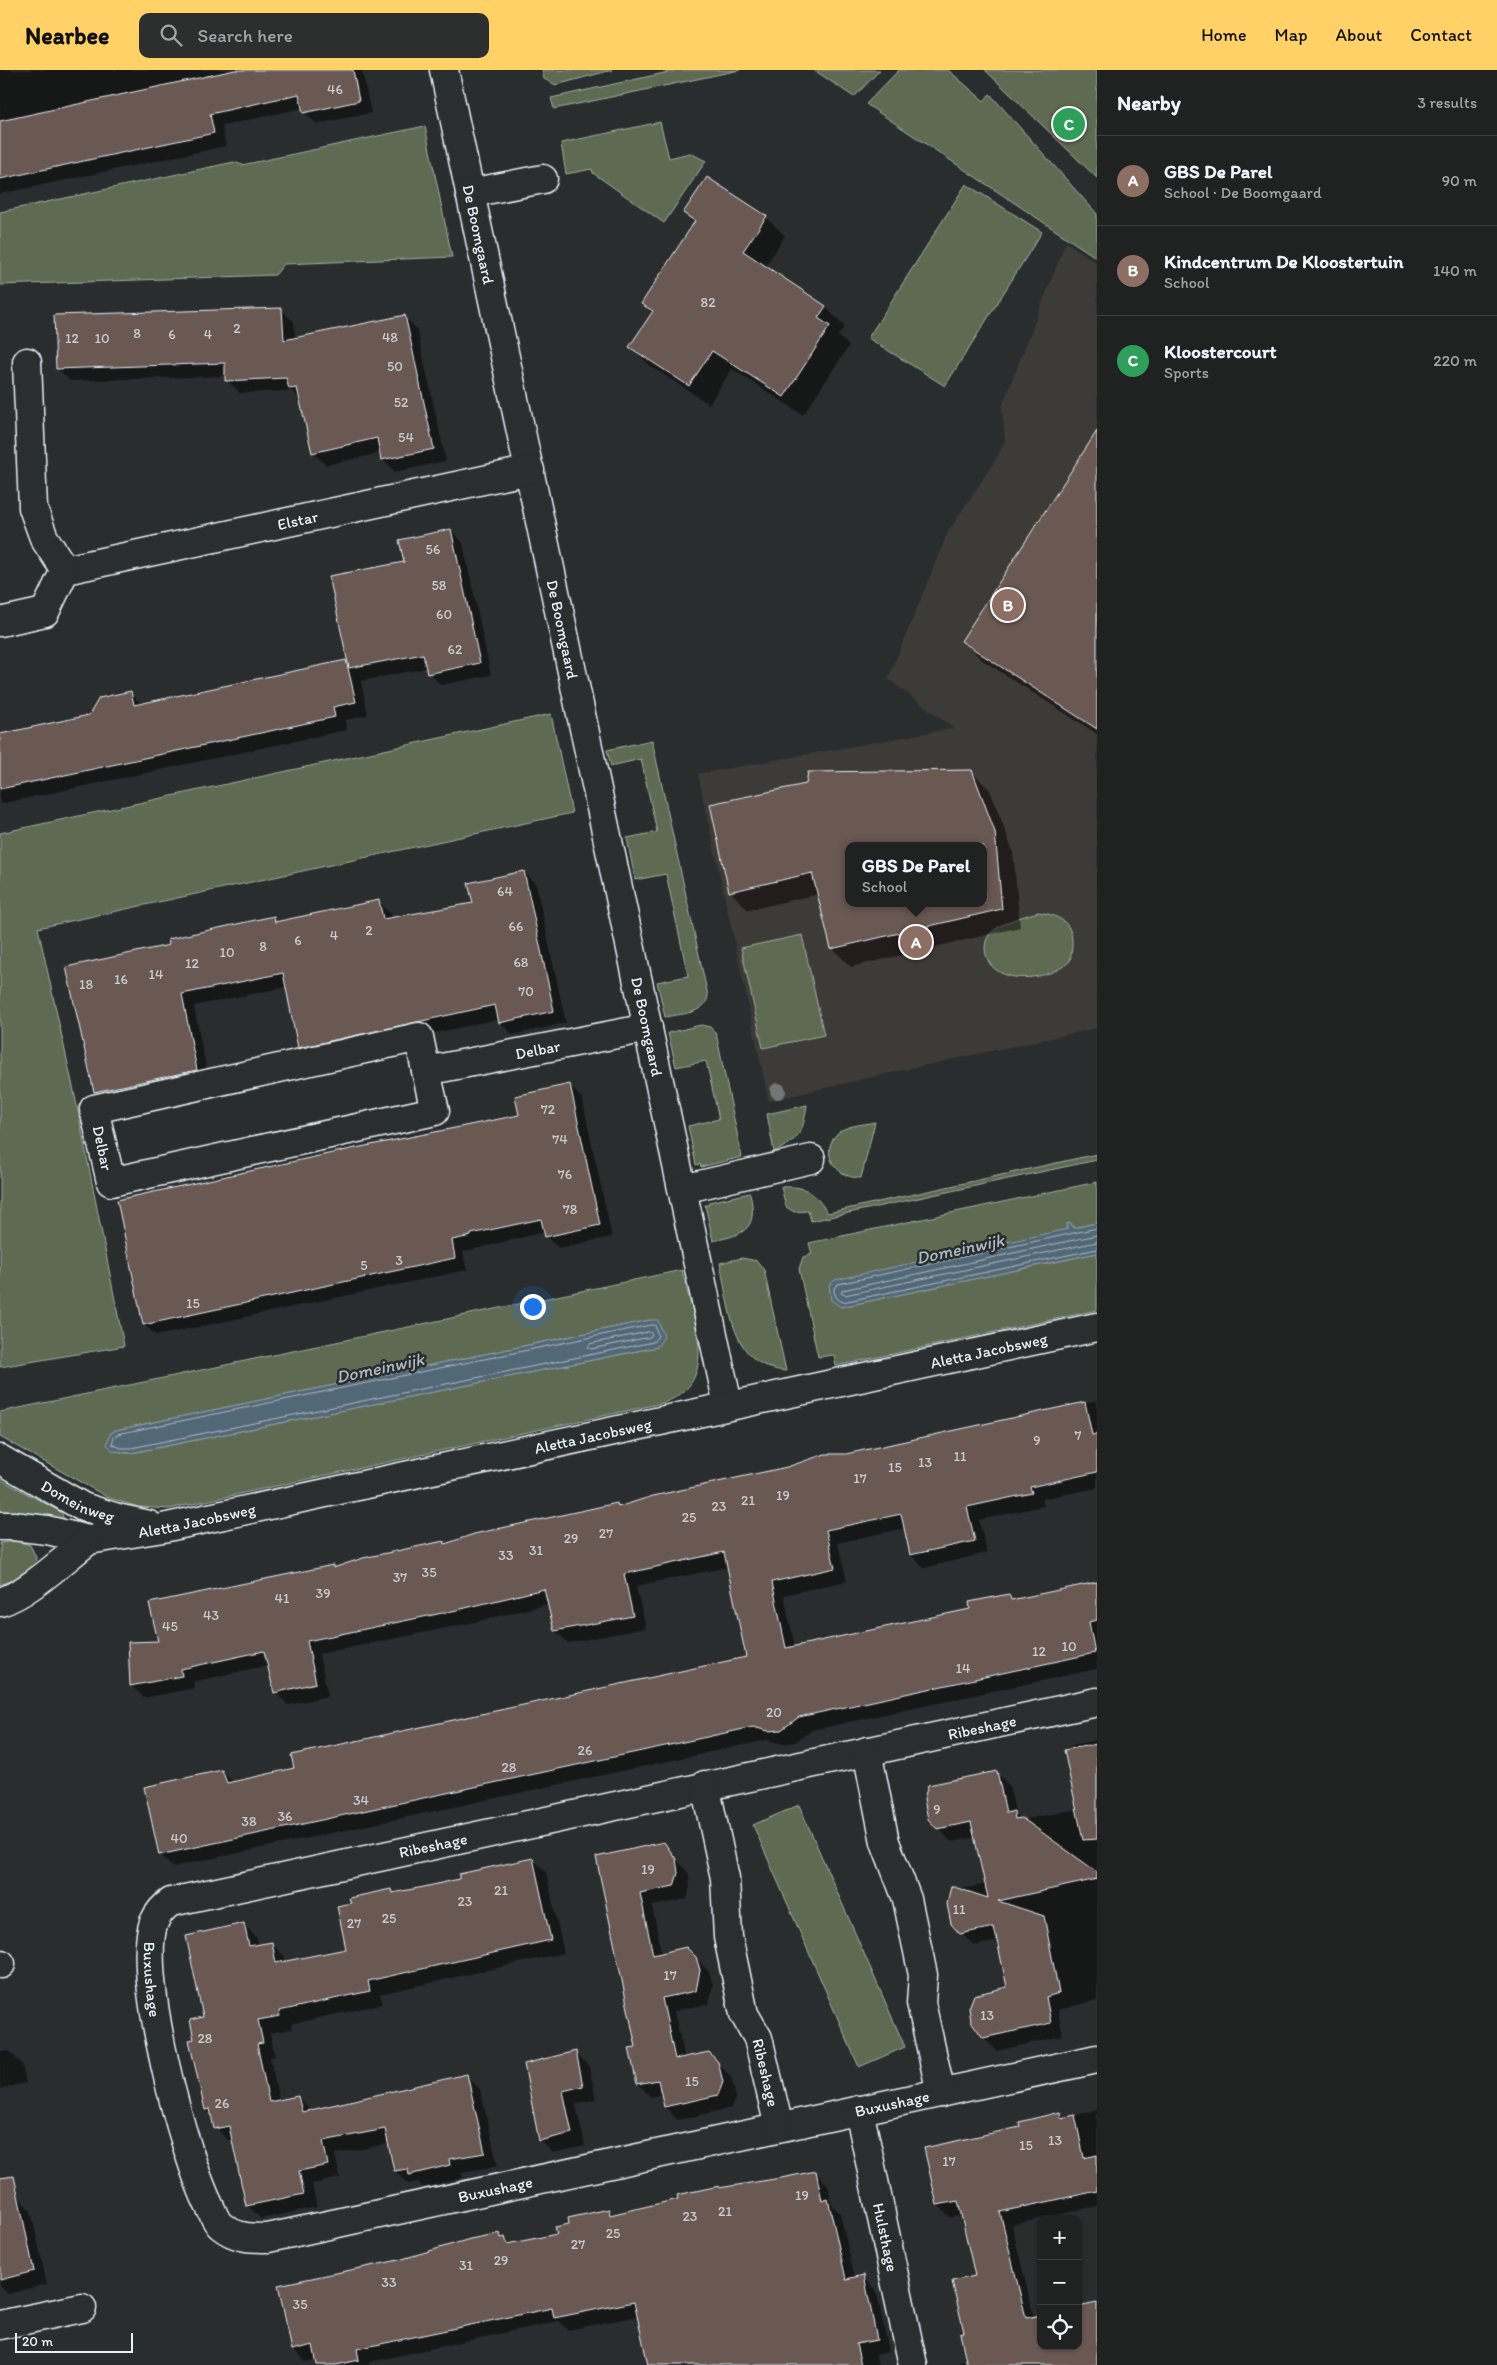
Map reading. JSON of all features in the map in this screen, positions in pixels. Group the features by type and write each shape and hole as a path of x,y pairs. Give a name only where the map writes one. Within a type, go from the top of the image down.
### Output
{"street":[{"name":"De Boomgaard","path":"444,70 728,1406"},
{"path":"470,193 543,179"},
{"path":"0,622 45,612 65,570 44,538 33,508 27,362"},
{"name":"Elstar","path":"65,570 530,470"},
{"name":"Delbar","path":"426,1071 648,1028"},
{"name":"Delbar","path":"419,1037 426,1071 435,1111 111,1182 94,1108 419,1037"},
{"path":"683,1189 811,1159"},
{"name":"Aletta Jacobsweg","path":"0,1526 47,1530 89,1540 163,1528 1097,1327"},
{"name":"Domeinweg","path":"0,1459 83,1507 120,1519 163,1528"},
{"path":"0,1602 9,1599 50,1572 89,1540"},
{"name":"Ribeshage","path":"163,1907 171,1902 705,1785 1097,1702"},
{"path":"866,1751 886,1842 907,1899 923,1975 921,2003 942,2093"},
{"name":"Ribeshage","path":"705,1785 724,1878 728,1937 744,2014 758,2038 779,2127"},
{"name":"Buxushage","path":"163,1907 154,1923 150,1971 154,2004 169,2082 191,2159 203,2193 220,2226 242,2238 268,2238 1097,2059"},
{"name":"Hulsthage","path":"859,2110 913,2365"},
{"path":"0,2325 82,2308"}],"shaded area":[{"path":"1066,242 1097,263 1097,1028 769,1101 698,774 954,728 888,679 948,532 996,459 1005,441 1002,406"}],"green space":[{"path":"542,70 612,70 556,85 544,79"},
{"path":"678,70 740,70 554,109 551,98"},
{"path":"814,70 880,70 854,97"},
{"path":"899,70 948,70 984,101 990,94 1097,214 1097,258 866,104"},
{"path":"985,70 1097,70 1097,178"},
{"path":"660,122 669,158 690,153 706,161 664,223 593,173 592,169 566,174 561,143"},
{"path":"425,126 452,257 284,264 275,275 0,285 0,212 234,162 242,165"},
{"path":"966,184 1042,232 945,386 868,338"},
{"path":"551,714 572,813 38,928 75,1096 124,1346 0,1367 0,833"},
{"path":"652,740 708,996 706,1002 697,1010 665,1017 657,982 688,976 666,874 635,880 627,838 657,832 641,759 611,766 607,750"},
{"path":"1038,912 1057,917 1068,927 1072,941 1070,961 1060,968 1035,977 1021,978 997,970 989,962 985,949 989,935 1005,923"},
{"path":"802,935 824,1035 763,1048 741,948"},
{"path":"701,1025 710,1027 716,1033 742,1157 701,1167 700,1164 696,1165 688,1126 719,1119 706,1061 676,1067 668,1033"},
{"path":"807,1105 804,1122 798,1134 789,1144 774,1152 767,1114"},
{"path":"875,1122 861,1178 846,1175 839,1171 834,1165 829,1152 835,1136 838,1132 848,1128"},
{"path":"1097,1154 1097,1160 811,1221 808,1211 794,1212 786,1207 781,1187 804,1189 814,1195 828,1213"},
{"path":"1097,1182 1097,1223 1072,1228 1071,1223 1067,1224 1067,1229 841,1307 1097,1253 1097,1310 836,1366 834,1355 818,1357 799,1269 803,1257 812,1254 809,1243"},
{"path":"750,1193 752,1215 751,1222 747,1228 734,1236 713,1241 705,1205 709,1205 709,1202"},
{"path":"742,1258 757,1261 764,1270 786,1371 768,1367 754,1358 743,1346 736,1332 730,1315 720,1263"},
{"path":"682,1270 699,1345 698,1364 693,1380 682,1393 663,1403 169,1509 138,1507 107,1497 0,1437 0,1412","holes":["650,1320 657,1347 131,1453 121,1453 110,1434 116,1430"]},
{"path":"0,1479 61,1512 64,1519 57,1521 0,1513"},
{"path":"16,1541 30,1545 36,1557 35,1566 24,1575 0,1585 0,1543"},
{"path":"799,1805 905,2047 859,2067 753,1825"}],"water":[{"path":"1071,1223 1073,1228 1097,1223 1097,1253 841,1307 831,1300 829,1285 835,1280 1067,1229 1067,1224"},
{"path":"650,1320 658,1320 664,1337 657,1347 131,1453 113,1451 107,1444 110,1434 116,1430"}],"building":[{"path":"235,70 353,70 359,101 303,113 299,94 210,114 214,133 0,179 0,121"},
{"path":"707,177 767,216 743,251 826,306 818,318 830,326 784,397 712,351 689,386 629,347 653,311 641,304 695,221 683,213"},
{"path":"282,308 284,340 405,315 434,449 381,460 377,438 312,453 297,388 289,389 286,378 225,381 225,363 56,369 54,315"},
{"path":"1097,431 1097,729 961,641"},
{"path":"451,529 480,663 427,674 423,654 349,668 329,576 404,562 399,540"},
{"path":"346,660 356,702 333,707 335,717 0,789 0,734 89,715 99,698 131,691 134,705"},
{"path":"972,770 995,832 1002,909 831,949 812,873 729,892 710,804 806,784 808,772"},
{"path":"524,871 554,1011 499,1023 495,1005 298,1048 283,973 182,994 197,1070 94,1092 66,967 169,945 168,939 274,916 275,922 379,900 383,919 473,903 468,883"},
{"path":"570,1084 600,1225 545,1237 541,1219 471,1234 471,1236 452,1240 455,1258 143,1325 117,1200 519,1115 515,1096"},
{"path":"1085,1402 1092,1435 1097,1434 1097,1472 1030,1487 1032,1493 967,1507 975,1541 910,1555 901,1514 826,1530 835,1568 772,1582 786,1648 970,1609 969,1602 1009,1594 1011,1600 1097,1582 1097,1620 1089,1622 1095,1653 799,1717 781,1730 768,1731 753,1727 159,1855 144,1787 222,1770 227,1783 294,1768 291,1755 746,1657 724,1552 624,1574 633,1616 554,1631 544,1589 457,1610 307,1641 316,1683 274,1693 264,1651 181,1669 182,1676 130,1686 128,1642 158,1641 149,1603 333,1565 333,1568 363,1558 444,1541 445,1544 474,1534 617,1503 618,1507 653,1496 787,1467 825,1454 846,1454"},
{"path":"1097,1744 1097,1839 1083,1840 1064,1750"},
{"path":"997,1771 1006,1813 1014,1811 1015,1819 1022,1818 1097,1872 1097,1879 998,1901 1044,1916 1059,1993 1046,1997 1051,2023 983,2038 971,2021 969,2008 974,1995 1007,1987 994,1927 960,1934 951,1924 947,1904 951,1886 988,1898 971,1822 937,1829 928,1819 924,1799 928,1785"},
{"path":"664,1842 676,1859 678,1873 674,1886 640,1893 653,1955 686,1947 696,1957 700,1970 696,1991 662,1998 675,2059 709,2052 718,2062 723,2082 718,2095 664,2107 658,2080 637,2084 629,2048 636,2047 596,1857"},
{"path":"533,1858 551,1940 368,1981 370,1991 279,2011 280,2016 258,2020 263,2043 257,2044 269,2102 298,2096 302,2112 467,2074 485,2153 449,2159 450,2165 409,2175 408,2169 394,2171 385,2129 323,2141 328,2165 299,2171 304,2194 246,2206 229,2126 214,2129 210,2109 205,2110 189,2040 194,2039 190,2020 203,2017 186,1936 244,1923 249,1946 272,1942 276,1963 346,1949 337,1906 351,1903 349,1898 391,1889 392,1893 424,1887 459,1879 459,1874"},
{"path":"576,2051 583,2086 563,2091 572,2133 539,2141 524,2064"},
{"path":"1060,2112 1061,2118 1075,2115 1084,2158 1097,2155 1097,2191 1000,2212 1026,2318 1037,2316 1037,2350 1082,2350 1082,2306 1097,2303 1097,2365 967,2365 960,2333 964,2332 952,2281 975,2276 958,2201 937,2205 924,2148 1020,2127 1019,2122"},
{"path":"816,2171 822,2201 828,2199 846,2279 864,2275 877,2340 856,2344 861,2365 648,2365 634,2302 554,2318 552,2308 437,2332 357,2349 359,2360 336,2365 317,2365 313,2345 292,2350 278,2285 399,2260 470,2239 500,2233 501,2238 505,2237 507,2244 557,2234 555,2227 569,2224 568,2218 609,2209 610,2215 678,2199 677,2195 719,2186 719,2188"},
{"path":"14,2176 34,2271 0,2280 0,2178"}],"place":[{"name":"Kloostercourt","path":"1069,124"},
{"name":"Kindcentrum De Kloostertuin","path":"1008,605"},
{"name":"GBS De Parel","path":"916,942"}],"water label":[{"name":"Domeinwijk","path":"960,1249"},
{"name":"Domeinwijk","path":"380,1368"}]}
